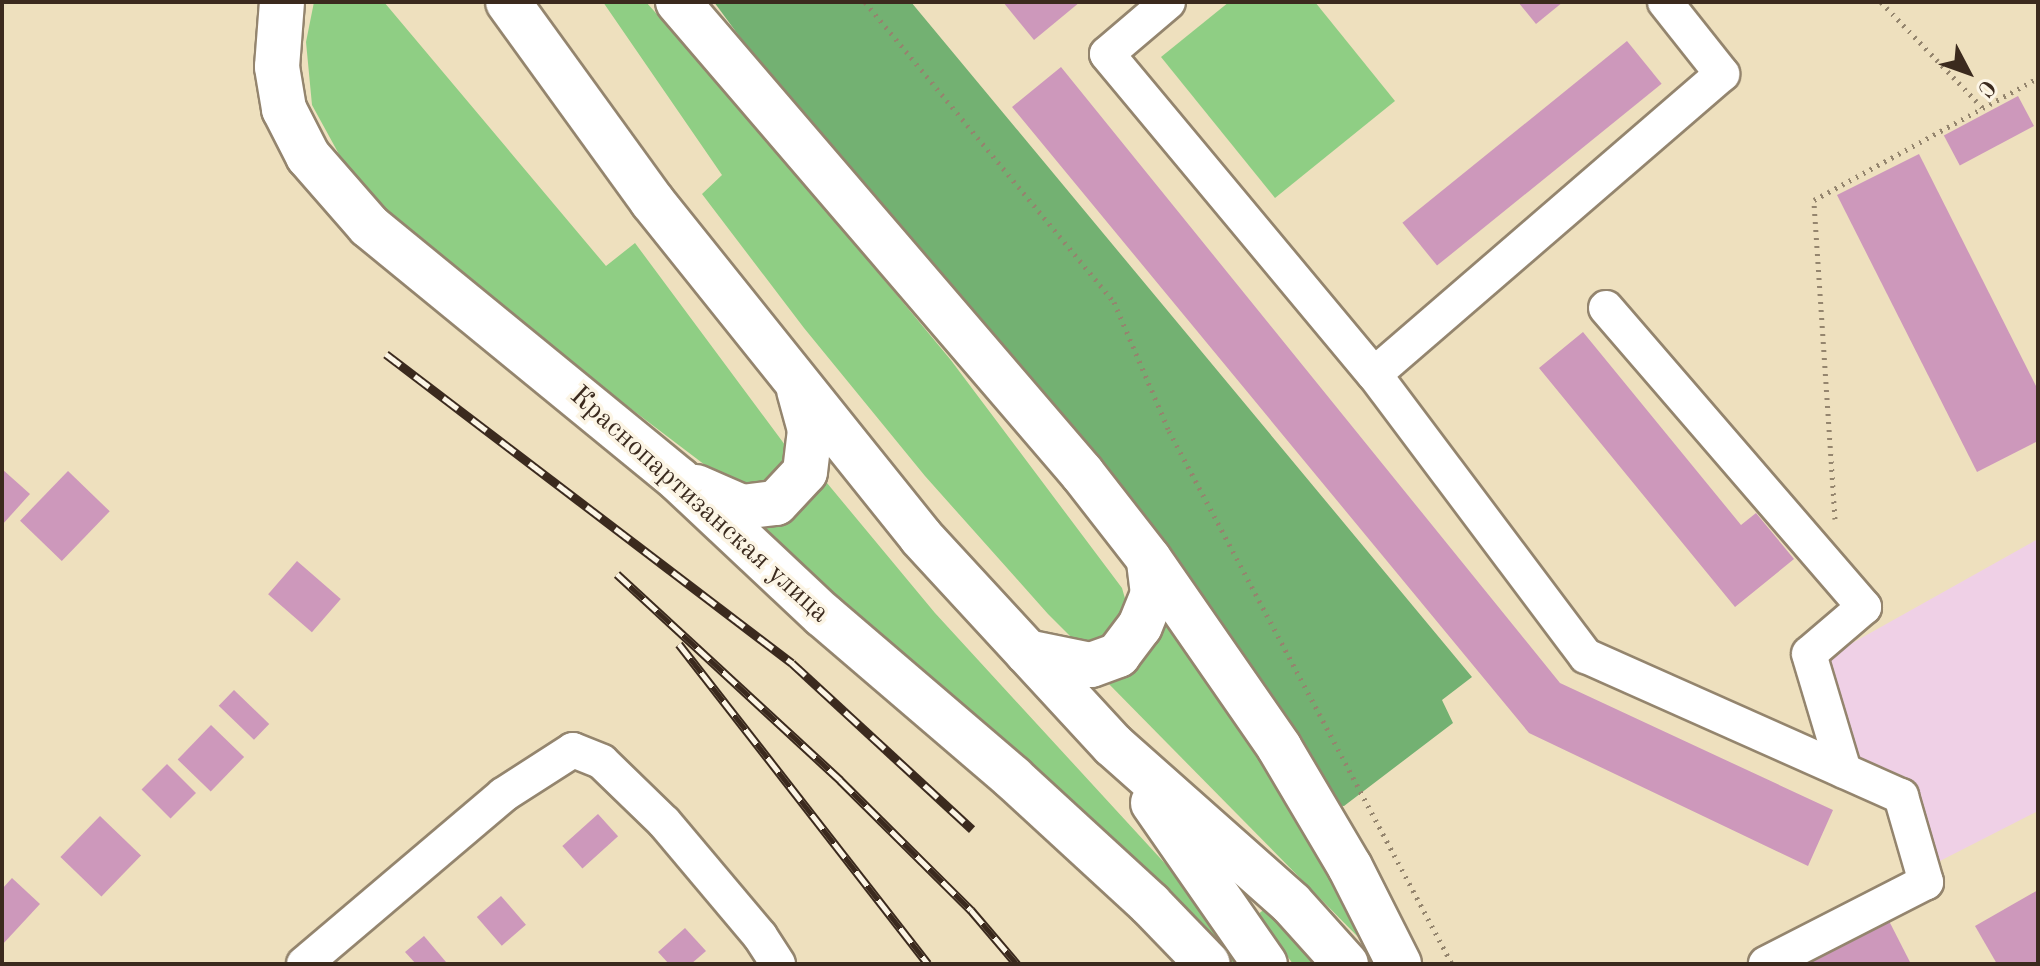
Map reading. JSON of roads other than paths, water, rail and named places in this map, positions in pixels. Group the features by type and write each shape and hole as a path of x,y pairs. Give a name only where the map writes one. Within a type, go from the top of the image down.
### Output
{"main road":[{"name":"Краснопартизанская улица","path":"282,2 277,67 284,109 308,156 369,226 679,480 823,615 1013,778 1150,904 1208,964"},
{"path":"508,2 652,201 921,537 1113,745 1291,903 1346,964"},
{"path":"678,2 1082,473 1149,559 1279,747 1350,867 1399,964"},
{"path":"679,480 742,507 776,503 805,472 810,430 797,384"},
{"path":"1027,652 1091,665 1118,655 1140,626 1153,594 1149,559"},
{"path":"1113,745 1265,964"}],"street":[{"path":"1168,2 1107,54 1374,374 1586,656 1901,796 1926,882 1766,964"},
{"path":"1374,374 1722,74 1665,2"},
{"path":"1606,308 1864,607 1809,654 1844,771"},
{"path":"304,964 503,795 573,750 602,762 664,822 760,936 778,964"}],"railway":[{"path":"386,354 792,663 972,829"},
{"path":"617,574 840,780 971,910 1017,964"},
{"path":"679,644 928,964"}]}
